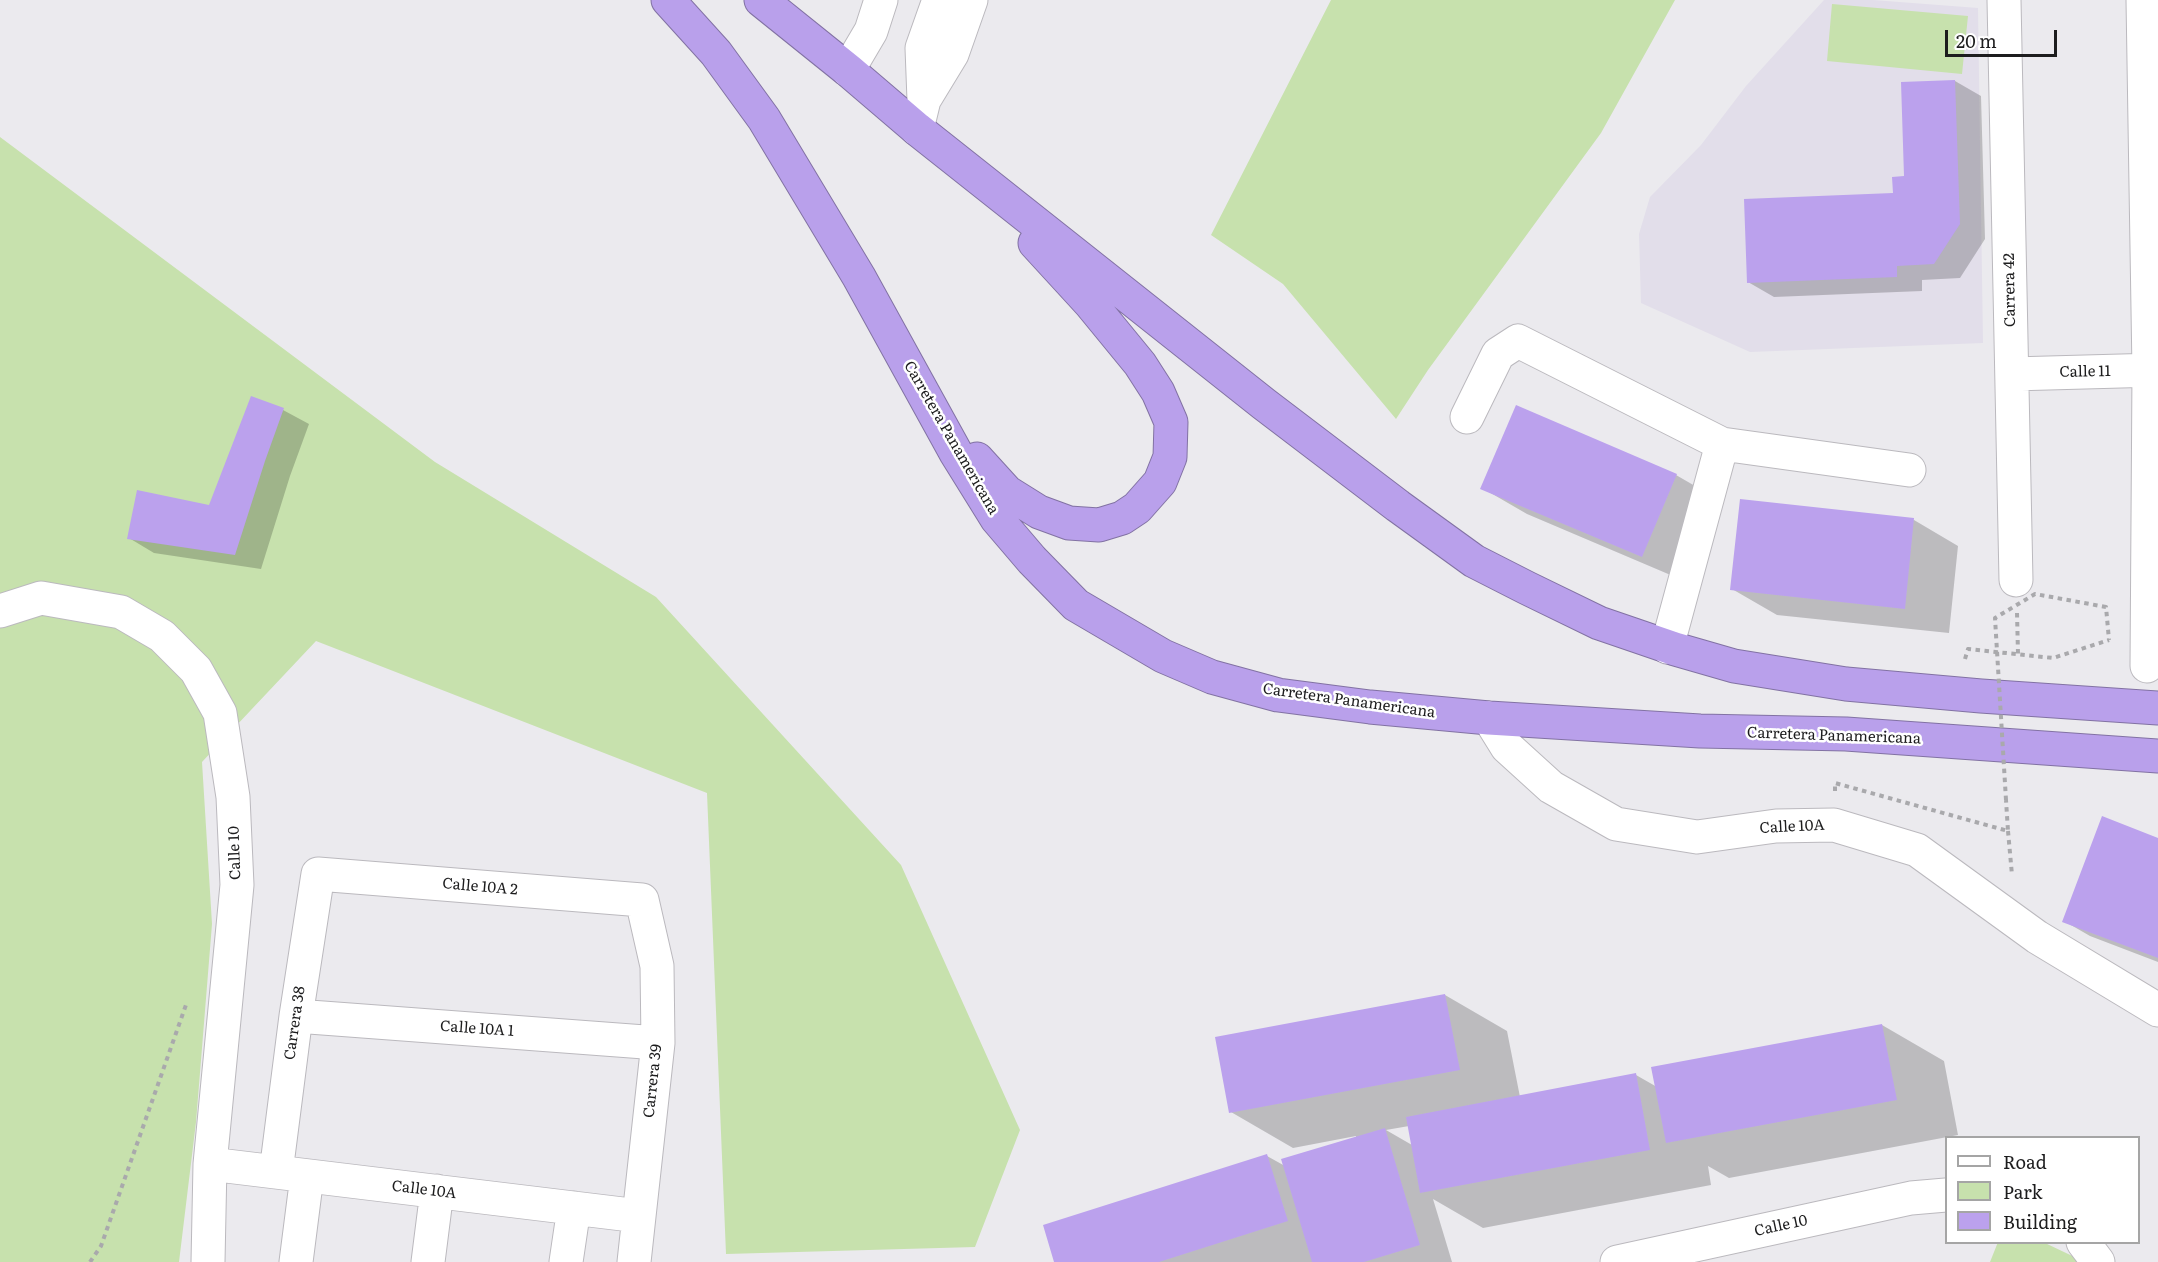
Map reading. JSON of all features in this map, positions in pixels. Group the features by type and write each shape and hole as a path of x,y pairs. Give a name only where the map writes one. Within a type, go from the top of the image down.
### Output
{"highway":[{"name":"Carretera Panamericana","path":"668,0 716,53 764,119 826,220 956,453 997,519 1032,560 1076,604 1163,656 1212,677 1278,695 1371,707 1489,718 1700,731 1846,734 2158,756"},
{"path":"761,0 848,70 920,114 962,165 1090,303 1140,364 1158,392 1171,422 1170,457 1160,482 1137,508 1122,519 1099,525 1069,523 1039,512 1007,492 968,450 919,384"},
{"path":"962,165 1264,404 1474,561 1599,623 1667,647 1734,666 1798,677 1955,693 2158,708"}],"street":[{"path":"848,70 870,31 881,0"},
{"path":"920,114 922,48 939,0"},
{"path":"920,114 952,54 971,0"},
{"name":"Carrera 42","path":"2004,0 2016,580"},
{"path":"2143,0 2154,371 2147,666"},
{"path":"1467,417 1498,354 1518,341 1722,444 1909,470"},
{"name":"Calle 11","path":"2012,374 2154,371"},
{"path":"1667,647 1722,444"},
{"name":"Calle 10","path":"0,611 41,598 121,612 162,636 196,670 220,712 233,797 237,885 210,1164 208,1262"},
{"name":"Calle 10A","path":"1489,718 1507,747 1551,787 1616,824 1697,837 1776,826 1834,825 1917,850 2037,937 2158,1010"},
{"name":"Calle 10A 2","path":"318,874 642,900"},
{"name":"Carrera 38","path":"296,1262 292,1174 296,1016 318,874"},
{"name":"Carrera 39","path":"634,1262 658,1043 657,966 642,900"},
{"name":"Calle 10A 1","path":"296,1016 658,1043"},
{"name":"Calle 10A","path":"210,1164 639,1216"},
{"path":"428,1262 437,1191"},
{"name":"Calle 10","path":"1617,1262 1911,1198 1945,1195"},
{"path":"566,1262 574,1208"},
{"path":"2084,1244 2098,1262"}],"path":[{"path":"1834,825 1835,783 2008,831 2006,800 1995,618 2035,594 2106,607 2109,640 2054,658 1968,649 1955,693"},
{"path":"90,1262 101,1246 191,993"}],"shaded area":[{"path":"1824,0 1873,0 1978,8 1983,343 1750,352 1641,303 1639,234 1650,197 1701,145 1746,86"}],"green space":[{"path":"1331,0 1675,0 1601,133 1428,370 1396,419 1283,284 1211,235"},
{"path":"1832,4 1968,16 1962,74 1827,61"},
{"path":"0,137 435,462 656,597 901,865 1020,1130 975,1247 726,1254 707,793 316,641 202,762 212,924 196,1122 179,1262 0,1262"},
{"path":"1997,1244 2047,1244 2085,1262 1990,1262"}],"building":[{"path":"1955,80 1960,224 1934,264 1897,266 1897,277 1747,283 1744,199 1893,193 1892,177 1904,176 1901,82"},
{"path":"251,396 284,408 235,555 127,539 137,490 209,505"},
{"path":"1516,405 1677,474 1642,557 1480,489"},
{"path":"1740,499 1914,518 1905,609 1730,590"},
{"path":"2102,816 2158,838 2158,958 2062,922"},
{"path":"1445,994 1460,1070 1229,1113 1215,1037"},
{"path":"1882,1024 1897,1100 1666,1143 1651,1067"},
{"path":"1636,1073 1650,1150 1420,1193 1406,1117"},
{"path":"1385,1128 1420,1245 1364,1262 1312,1262 1281,1159"},
{"path":"1267,1154 1288,1221 1159,1262 1054,1262 1043,1225"}]}
